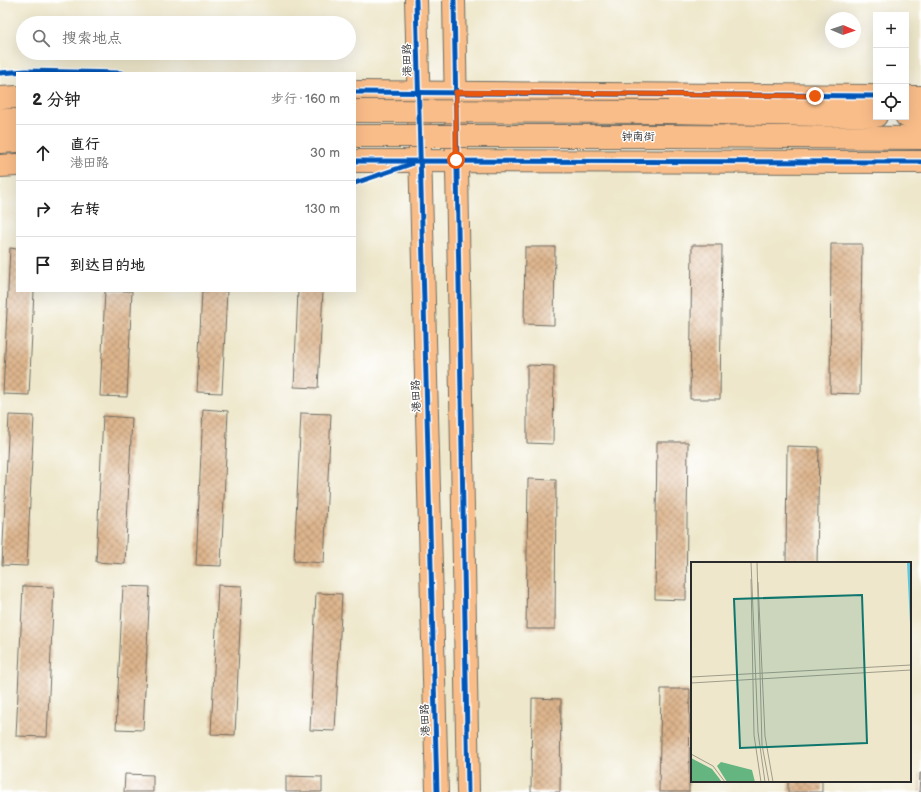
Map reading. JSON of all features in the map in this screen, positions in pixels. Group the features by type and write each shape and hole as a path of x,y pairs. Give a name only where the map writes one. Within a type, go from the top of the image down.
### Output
{"main road":[{"name":"港田路","path":"416,0 419,161 437,792"},
{"path":"454,0 468,792"},
{"path":"356,92 873,96"},
{"path":"0,98 16,97"},
{"path":"909,97 921,97"},
{"path":"356,112 668,112 873,116"},
{"path":"909,116 921,117"},
{"path":"0,120 16,120"},
{"name":"钟南街","path":"356,136 921,138"},
{"path":"0,142 16,141"},
{"path":"356,161 921,162"},
{"path":"0,166 16,165"}],"building":[{"path":"831,244 862,244 860,394 830,393"},
{"path":"692,245 722,245 720,399 690,399"},
{"path":"525,247 555,247 554,325 524,324"},
{"path":"10,248 16,249 16,292 34,292 29,395 3,394"},
{"path":"105,292 132,292 127,397 100,396"},
{"path":"202,292 227,292 222,393 197,392"},
{"path":"298,292 323,292 318,388 294,387"},
{"path":"527,365 554,366 553,444 527,443"},
{"path":"203,409 228,411 221,566 196,565"},
{"path":"301,413 331,414 324,563 294,561"},
{"path":"9,415 34,416 27,566 2,565"},
{"path":"103,416 132,418 125,564 96,562"},
{"path":"657,442 688,442 686,600 655,599"},
{"path":"787,446 819,447 817,562 786,562"},
{"path":"528,479 556,480 555,629 526,629"},
{"path":"218,585 242,586 235,735 211,734"},
{"path":"23,586 54,587 47,737 16,736"},
{"path":"123,586 150,587 143,730 116,729"},
{"path":"316,593 342,594 335,731 310,730"},
{"path":"661,689 690,689 689,792 659,792"},
{"path":"532,698 561,699 560,792 531,792"},
{"path":"920,773 921,792 919,792"},
{"path":"125,774 153,775 153,792 124,792"},
{"path":"286,776 322,777 322,792 286,792"},
{"path":"788,782 822,782 822,792 788,792"}],"cycle path":[{"path":"416,0 437,792"},
{"path":"454,0 468,792"},
{"path":"0,73 26,71 74,72"},
{"path":"356,92 873,96"},
{"path":"356,161 921,162"},
{"path":"356,183 411,164"}],"route":[{"path":"456,160 456,92 815,96"}]}
